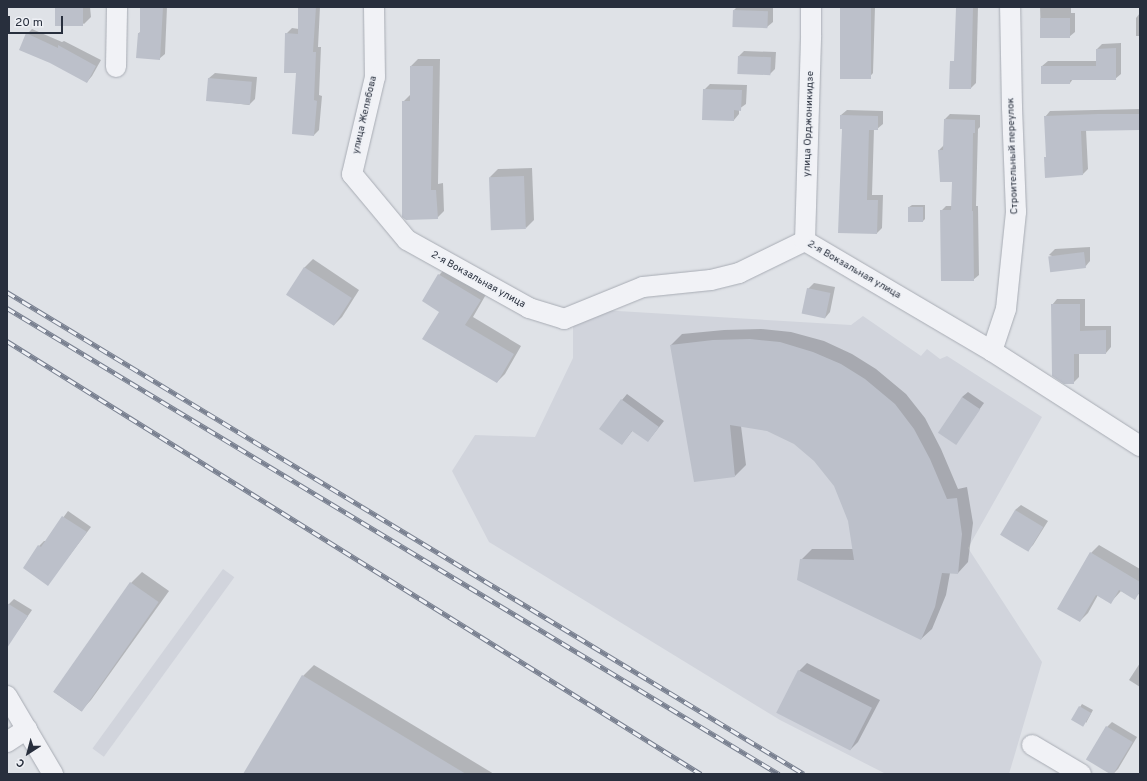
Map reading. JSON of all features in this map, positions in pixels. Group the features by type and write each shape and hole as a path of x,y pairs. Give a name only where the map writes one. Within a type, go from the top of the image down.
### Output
{"street":[{"path":"116,68 117,7"},
{"name":"улица Желябова","path":"352,174 375,77 374,7"},
{"name":"улица Орджоникидзе","path":"805,241 812,35 811,7"},
{"name":"Строительный переулок","path":"992,351 1006,309 1016,212 1010,7"},
{"name":"2-я Вокзальная улица","path":"352,174 407,240 529,308 564,319 643,287 711,280 739,273 805,241 992,351 1140,446"},
{"path":"7,696 53,774"},
{"path":"7,742 27,729"},
{"path":"1032,745 1081,774"}],"shaded area":[{"path":"601,310 851,325 863,316 921,356 927,349 940,359 947,356 1042,417 968,548 1042,662 1009,774 886,774 780,720 489,542 452,471 475,435 535,437 573,358 573,323"},
{"path":"223,569 234,577 104,757 93,749"}],"building":[{"path":"55,7 83,7 83,26 55,26"},
{"path":"140,7 163,7 160,60 136,58 138,33 140,33"},
{"path":"298,7 316,7 313,52 316,52 314,100 317,101 314,136 292,134 296,73 284,73 285,33 298,34"},
{"path":"840,7 871,7 871,79 840,79"},
{"path":"956,8 973,8 971,89 949,89 950,61 954,61"},
{"path":"733,10 768,11 767,28 732,27"},
{"path":"1040,18 1070,18 1070,38 1040,38"},
{"path":"26,33 58,48 58,45 96,66 87,83 50,63 19,50"},
{"path":"1116,48 1116,80 1070,80 1070,84 1041,84 1041,66 1096,66 1096,49"},
{"path":"738,56 771,57 770,75 737,74"},
{"path":"410,66 433,66 431,190 436,190 438,219 406,220 402,217 402,101 410,101"},
{"path":"208,78 252,82 250,105 206,101"},
{"path":"703,89 742,90 741,111 734,110 734,121 702,120"},
{"path":"1140,114 1140,130 1081,131 1083,175 1045,178 1044,157 1046,157 1044,116"},
{"path":"840,115 878,116 878,130 869,130 867,200 878,200 877,234 838,233 842,129 840,129"},
{"path":"944,119 975,120 975,133 973,133 972,211 974,281 941,281 940,210 951,210 952,182 940,182 938,150 943,150"},
{"path":"524,176 526,229 491,230 489,177"},
{"path":"908,207 923,207 923,222 908,222"},
{"path":"1084,252 1086,268 1050,272 1048,256"},
{"path":"304,267 352,298 334,326 286,295"},
{"path":"438,274 481,300 465,325 514,354 497,383 422,339 439,312 422,301"},
{"path":"807,288 830,293 825,318 802,313"},
{"path":"1051,304 1080,304 1080,331 1106,330 1106,354 1074,354 1074,384 1064,384 1052,376"},
{"path":"750,339 780,342 813,352 841,364 865,379 895,404 914,429 930,459 947,499 957,498 962,534 958,574 942,573 935,607 921,640 797,580 800,559 854,560 848,521 834,486 814,461 794,444 767,431 730,425 735,477 694,482 670,345 713,340"},
{"path":"962,397 980,409 956,445 938,433"},
{"path":"621,399 659,427 648,442 632,431 622,445 599,429"},
{"path":"1015,510 1043,527 1028,552 1000,535"},
{"path":"62,516 87,532 48,586 23,568 38,545 41,547"},
{"path":"1090,552 1140,582 1140,591 1135,600 1119,590 1111,604 1096,595 1080,622 1057,609"},
{"path":"130,582 159,602 82,712 53,692"},
{"path":"7,603 28,616 7,648"},
{"path":"798,670 872,708 850,750 776,713"},
{"path":"302,675 466,774 243,774"},
{"path":"1079,706 1091,713 1083,727 1071,720"},
{"path":"1106,726 1133,742 1113,774 1110,774 1086,759"}],"railway":[{"path":"7,292 804,774"},
{"path":"7,308 779,774"},
{"path":"7,341 701,774"}]}
